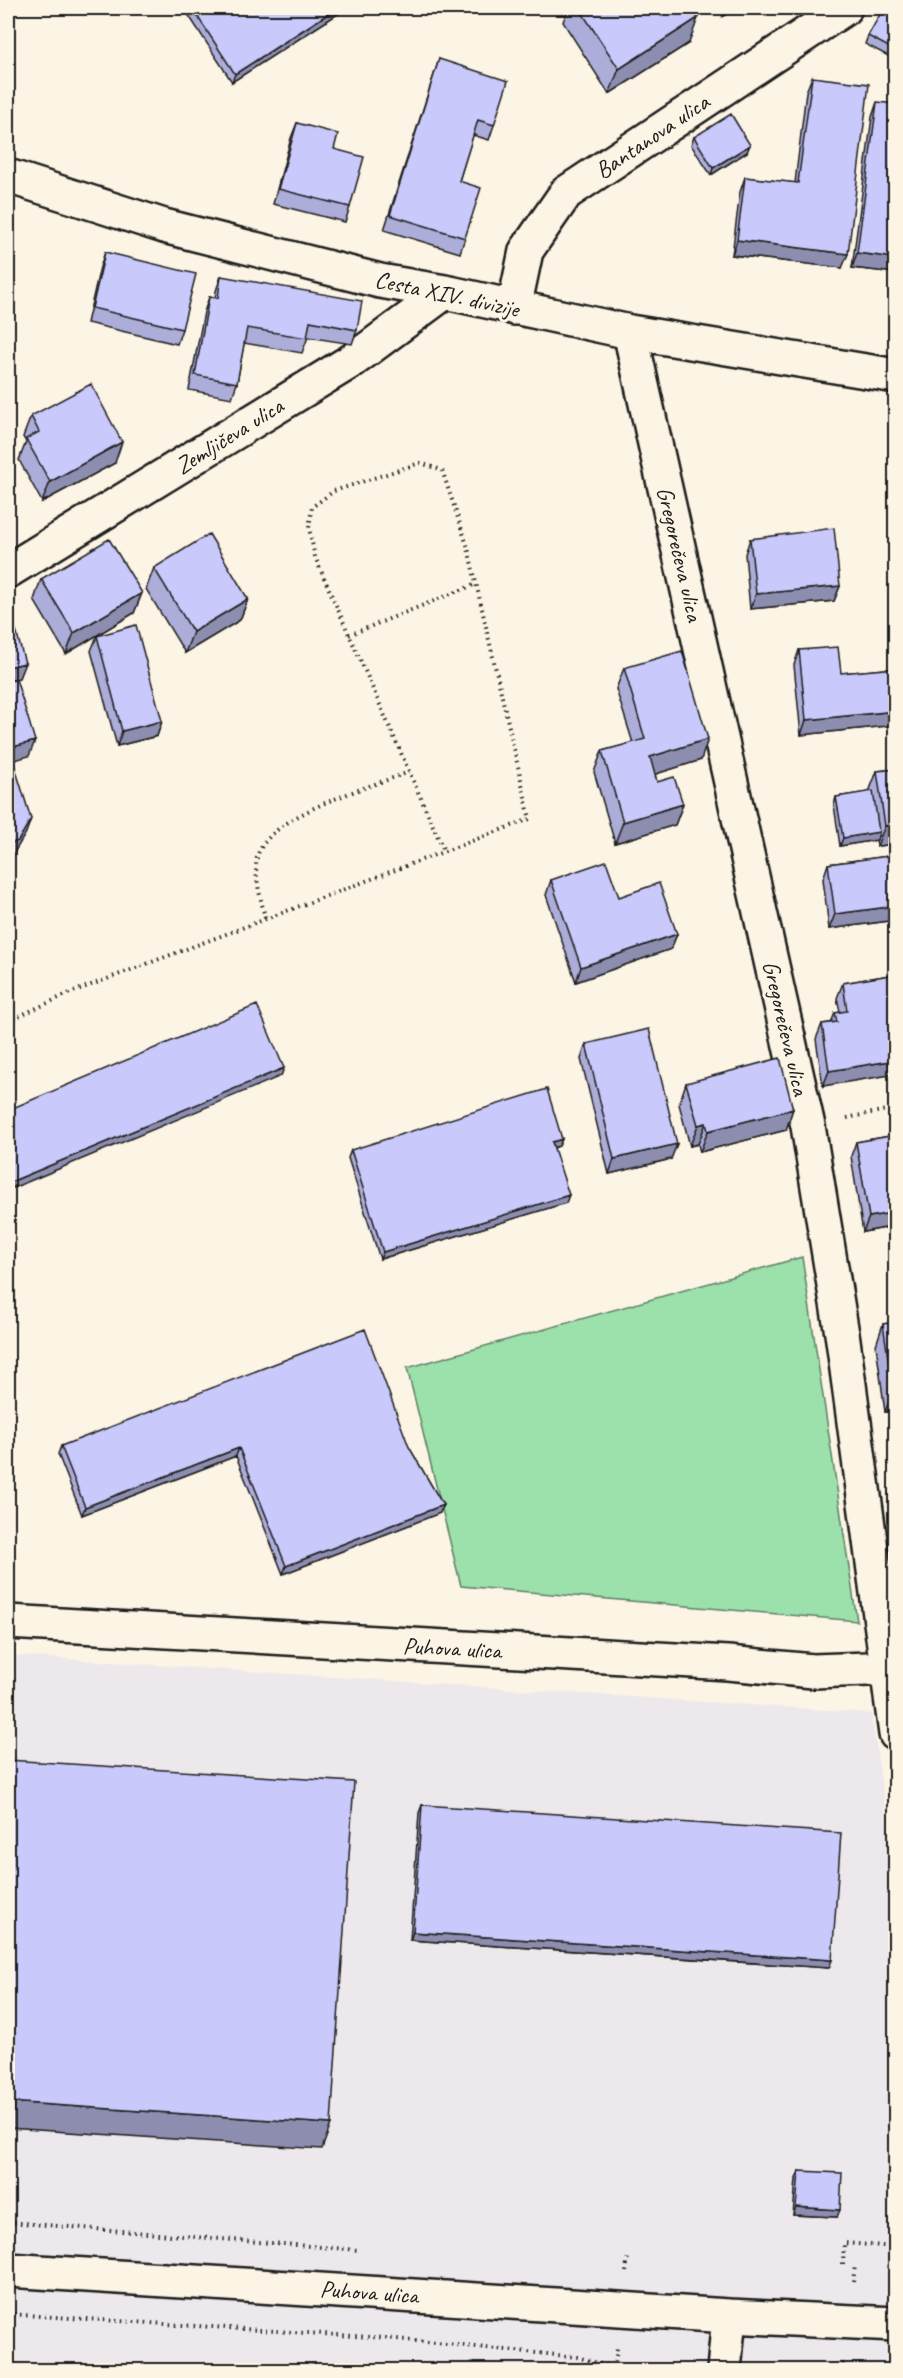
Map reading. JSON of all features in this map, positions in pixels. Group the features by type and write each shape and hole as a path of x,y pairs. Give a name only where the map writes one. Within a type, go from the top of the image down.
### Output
{"street":[{"name":"Bantanova ulica","path":"514,308 526,251 566,193 845,8"},
{"name":"Cesta XIV. divizije","path":"8,176 164,226 380,281 445,292 630,332 896,376"},
{"name":"Zemljičeva ulica","path":"8,571 353,360 445,292"},
{"name":"Gregorečeva ulica","path":"630,332 808,1126 843,1340 891,1669 896,1734"},
{"name":"Puhova ulica","path":"8,1622 397,1646 728,1663 813,1671 891,1669"},
{"name":"Puhova ulica","path":"8,2270 729,2316 896,2324"},
{"path":"724,2370 729,2316"}],"path":[{"path":"8,1021 70,993 530,819 468,548 442,470 420,463 334,492 312,507 309,528 315,557 444,851"},
{"path":"349,635 476,584"},
{"path":"265,918 258,884 257,855 269,836 302,812 409,772"},
{"path":"808,1126 896,1108"},
{"path":"8,2222 355,2250"},
{"path":"843,2265 844,2243 896,2247"},
{"path":"8,2314 386,2338 577,2357 615,2368 646,2367 649,2370"}],"shaded area":[{"path":"8,1655 871,1713 896,1879 895,2370 8,2370"}],"green space":[{"path":"802,1257 857,1621 461,1586 407,1368"}],"building":[{"path":"192,8 337,8 235,74"},
{"path":"579,8 692,8 698,18 619,69"},
{"path":"883,9 896,16 896,51 868,36"},
{"path":"439,59 508,81 494,125 478,120 459,181 481,188 465,238 390,215"},
{"path":"812,77 869,84 848,254 737,240 745,177 798,183"},
{"path":"877,102 896,104 896,258 857,253"},
{"path":"731,114 750,145 713,168 694,137"},
{"path":"297,123 338,134 334,149 364,157 350,207 278,189"},
{"path":"105,252 196,274 182,329 92,308"},
{"path":"221,276 362,301 357,330 310,321 307,338 247,328 237,383 195,375 209,297 218,298"},
{"path":"91,384 122,442 50,482 26,439 39,432 31,416"},
{"path":"834,528 840,586 756,594 750,539"},
{"path":"209,534 248,599 193,632 154,568"},
{"path":"109,539 142,593 74,633 41,579"},
{"path":"10,609 25,663 8,667 8,610"},
{"path":"136,625 162,721 122,731 97,636"},
{"path":"838,647 841,673 896,668 896,711 806,720 799,650"},
{"path":"682,651 708,739 650,757 657,782 674,777 683,804 623,822 602,751 645,739 624,668"},
{"path":"16,679 35,741 9,748 31,819 18,841 8,844 8,682"},
{"path":"896,769 896,824 885,826 877,771"},
{"path":"873,791 879,832 843,838 836,797"},
{"path":"896,855 896,906 835,914 828,864"},
{"path":"606,861 619,897 659,883 677,934 581,967 551,880"},
{"path":"896,974 896,1060 829,1071 822,1024 837,1022 835,1013 847,1011 843,983"},
{"path":"257,1005 284,1068 8,1183 8,1110"},
{"path":"649,1029 677,1144 614,1159 586,1044"},
{"path":"780,1058 793,1109 708,1131 706,1123 698,1125 686,1083"},
{"path":"547,1089 562,1139 552,1142 569,1195 383,1252 351,1150"},
{"path":"896,1135 896,1212 869,1217 856,1142"},
{"path":"896,1322 896,1391 893,1391 883,1324"},
{"path":"365,1329 409,1447 443,1505 286,1566 239,1448 85,1507 61,1446"},
{"path":"8,1760 354,1782 331,2124 8,2102"},
{"path":"422,1805 841,1833 832,1960 413,1932"},
{"path":"799,2171 842,2173 840,2210 796,2207"}]}
